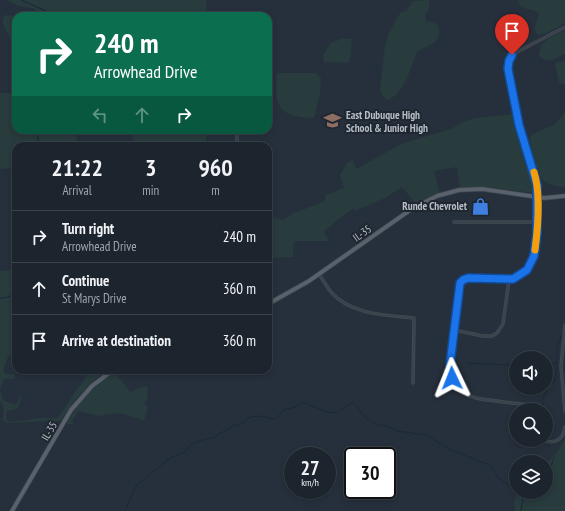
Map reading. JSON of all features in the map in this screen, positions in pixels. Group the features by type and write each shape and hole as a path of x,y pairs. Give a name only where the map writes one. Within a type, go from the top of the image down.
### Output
{"main road":[{"name":"IL-35","path":"272,302 319,274 421,203 448,193 471,189 496,190 549,198 565,196"},
{"name":"IL-35","path":"12,511 71,410 92,386 108,374"}],"street":[{"path":"516,403 472,398 459,390 453,382 451,374 459,285 461,281 466,278 509,280 522,274 532,263 536,247 537,185 519,125 508,64 510,58 515,53 565,27"},
{"path":"454,222 537,222"},
{"path":"319,274 332,293 348,305 371,313 414,318 413,383"},
{"path":"454,330 488,336 494,335 500,331 504,320 509,280"},
{"path":"565,325 561,366 565,411"},
{"path":"553,442 559,440 565,427"}],"shaded area":[{"path":"7,0 206,0 206,12 37,12 35,9 17,5"},
{"path":"429,0 429,8 425,16 426,21 438,25 439,32 437,40 417,52 403,86 394,97 388,100 383,96 380,90 385,45 389,33 400,13 406,11 413,1"},
{"path":"517,0 565,0 565,23 545,34 538,35 535,28 539,15 538,12 521,7"},
{"path":"6,15 12,16 12,48 11,41 3,24 3,18"},
{"path":"565,30 565,54 549,60 543,59 539,56 541,46 547,39"},
{"path":"344,38 352,39 350,61 347,63 324,62 323,55 331,43"},
{"path":"565,61 565,85 559,83 555,63"},
{"path":"277,73 316,73 321,78 320,94 314,118 293,115 281,108 276,94"},
{"path":"0,93 12,93 12,134 76,134 78,142 12,142 12,168 0,169"},
{"path":"565,112 565,187 558,187 550,184 537,174 530,140 531,135 555,124"},
{"path":"514,114 535,187 534,193 485,187 460,188 457,167 434,171 440,193 415,203 402,187 385,198 355,211 353,208 324,231 329,241 294,241 293,257 272,258 272,217 283,220 292,214 325,201 326,195 344,188 340,175 347,163 353,160 356,169 401,144 451,129 465,121 475,118"},
{"path":"131,134 206,134 206,142 134,142"},
{"path":"12,268 12,353 7,359 3,369 5,374 14,374 15,377 14,379 4,379 0,390 0,271"},
{"path":"85,374 102,374 82,393 61,421 6,423 3,419 4,407 0,401 0,390 3,400 16,405 20,396 22,396 16,409 6,412 7,421 13,422 38,418 55,418 58,417 64,410 86,378"},
{"path":"112,374 116,374 130,392 145,386 148,388 147,400 143,404 147,406 144,420 120,413 98,416 78,411 72,421 73,424 66,424 76,409 100,383"},
{"path":"565,438 565,511 515,511 515,499 553,499 553,456 558,451"}],"waterway":[{"path":"21,0 47,12"},
{"path":"38,134 38,142"},
{"path":"0,298 6,298 12,295"},
{"path":"554,382 557,368 557,346 563,333"},
{"path":"468,363 509,365"},
{"path":"543,403 545,395"},
{"path":"125,511 136,486 172,457 183,453 192,444 202,440 214,438 235,425 240,425 250,417 261,416 274,419 278,417 283,410 296,407 299,404 304,403 330,413 337,412 353,402 365,417 371,421 397,431 426,435 451,450 492,466 497,476 509,485"},
{"path":"521,511 523,499"}],"slow traffic":[{"path":"534,172 538,192 535,250"}],"place":[{"name":"East Dubuque High School & Junior High","path":"333,121"},
{"name":"Runde Chevrolet","path":"480,206"}],"route":[{"path":"452,378 450,364 460,283 466,278 513,279 527,270 534,256 537,233 537,185 519,125 508,69 508,64 512,55"}]}
